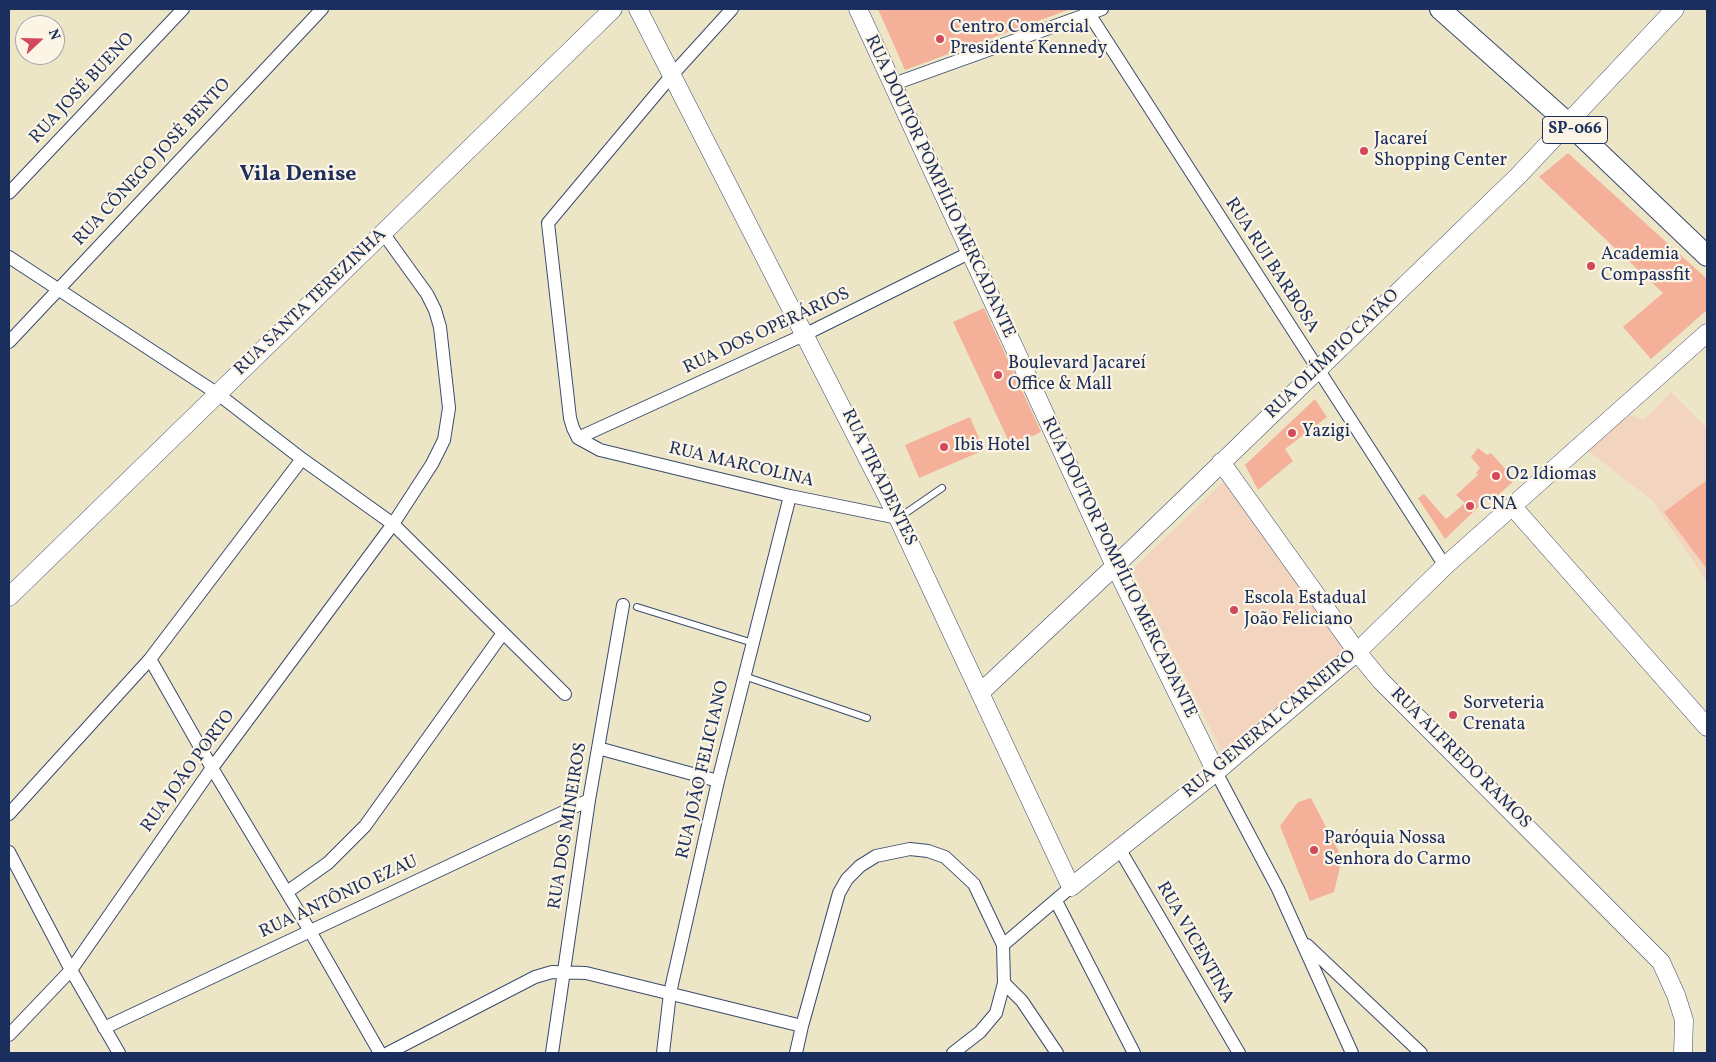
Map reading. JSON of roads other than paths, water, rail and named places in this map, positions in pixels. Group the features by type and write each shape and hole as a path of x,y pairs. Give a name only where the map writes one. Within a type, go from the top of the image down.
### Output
{"main road":[{"name":"RUA SANTA TEREZINHA","path":"9,597 614,9"},
{"name":"RUA TIRADENTES","path":"638,9 806,334 898,518 1071,887"},
{"name":"RUA DOUTOR POMPÍLIO MERCADANTE","path":"858,9 891,85 1115,566 1216,772"},
{"name":"SP-066","path":"1440,9 1569,124 1707,256"},
{"name":"RUA OLÍMPIO CATÃO","path":"981,692 1115,566 1518,176 1569,124 1675,9"},
{"name":"RUA GENERAL CARNEIRO","path":"1071,887 1216,772 1358,652 1445,566 1513,507 1667,366 1707,333"},
{"name":"RUA ALFREDO RAMOS","path":"1221,462 1358,652 1382,680 1661,962 1676,995 1684,1020 1683,1053"},
{"path":"1513,507 1707,727"}],"street":[{"name":"RUA JOSÉ BUENO","path":"9,193 183,9"},
{"name":"RUA CÔNEGO JOSÉ BENTO","path":"9,342 322,9"},
{"path":"578,438 570,418 547,226 672,74 732,9"},
{"path":"891,85 1088,11 1102,9"},
{"name":"RUA RUI BARBOSA","path":"1088,11 1317,370 1445,566"},
{"name":"RUA JOÃO PORTO","path":"9,1035 71,970 212,768 394,524 440,448 447,425 449,408 440,327 427,294 383,233"},
{"name":"RUA DOS OPERÁRIOS","path":"578,438 806,334 969,253"},
{"path":"9,257 218,394 302,458 394,524 566,694"},
{"name":"RUA MARCOLINA","path":"578,438 600,450 790,496 898,518"},
{"path":"9,814 150,660 302,458"},
{"name":"RUA JOÃO FELICIANO","path":"664,1053 670,993 718,781 790,496"},
{"name":"RUA DOS MINEIROS","path":"552,1053 598,748 623,605"},
{"path":"287,892 328,864 349,845 365,826 503,633"},
{"path":"150,660 380,1053"},
{"path":"598,748 718,781"},
{"path":"1216,772 1278,889 1352,1053"},
{"name":"RUA ANTÔNIO EZAU","path":"104,1028 590,800"},
{"path":"796,1053 839,893 847,879 860,866 876,856 910,849 928,851 945,857 974,884 1003,945 1004,983 996,1013 980,1032 953,1053"},
{"name":"RUA VICENTINA","path":"1120,850 1239,1053"},
{"path":"9,852 71,970 119,1053"},
{"path":"1003,945 1071,887"},
{"path":"1056,901 1134,1053"},
{"path":"1300,939 1421,1053"},
{"path":"388,1053 534,977 552,972 586,973 802,1026"},
{"path":"1004,983 1022,1001 1057,1053"}],"lane":[{"path":"898,518 942,488"},
{"path":"637,608 753,642"},
{"path":"744,676 867,718"}],"place":[{"name":"Centro Comercial Presidente Kennedy","path":"940,39"},
{"name":"Jacareí Shopping Center","path":"1364,151"},
{"name":"Academia Compassfit","path":"1591,266"},
{"name":"Boulevard Jacareí Office & Mall","path":"998,375"},
{"name":"Yazigi","path":"1292,433"},
{"name":"Ibis Hotel","path":"944,447"},
{"name":"O2 Idiomas","path":"1496,476"},
{"name":"CNA","path":"1470,506"},
{"name":"Escola Estadual João Feliciano","path":"1234,610"},
{"name":"Sorveteria Crenata","path":"1453,715"},
{"name":"Paróquia Nossa Senhora do Carmo","path":"1314,850"}],"district":[{"name":"Vila Denise","path":"298,176"}]}
